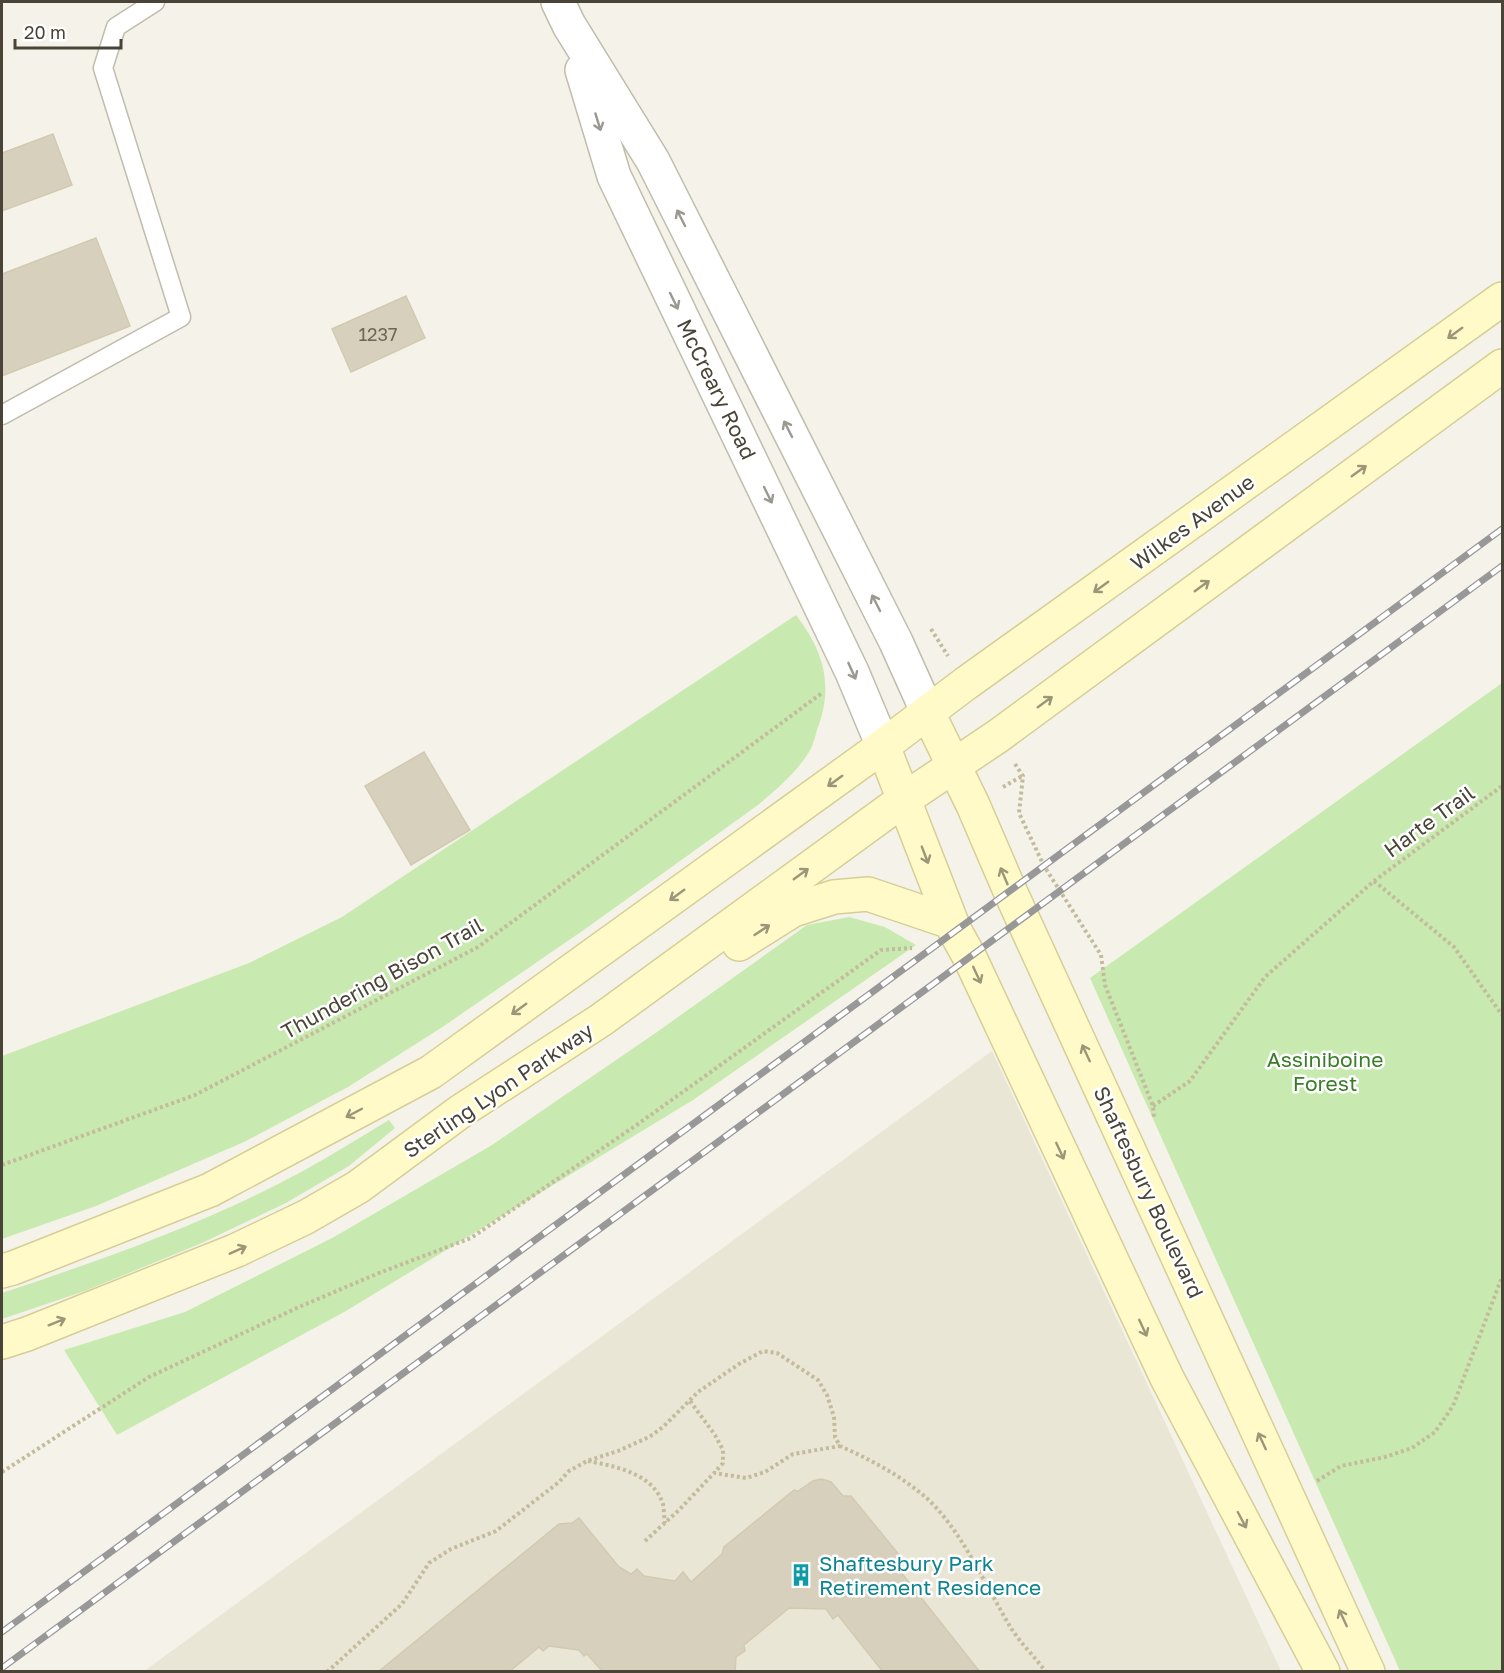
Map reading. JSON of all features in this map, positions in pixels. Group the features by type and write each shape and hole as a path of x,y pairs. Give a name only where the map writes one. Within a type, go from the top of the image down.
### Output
{"main road":[{"name":"Wilkes Avenue","path":"882,747 1503,299"},
{"path":"954,766 1503,366"},
{"name":"Shaftesbury Boulevard","path":"928,713 1368,1671"},
{"path":"2,1271 210,1190 431,1072 882,747 958,936 1167,1377 1323,1671"},
{"name":"Sterling Lyon Parkway","path":"2,1342 237,1250 306,1217 358,1187 461,1111 601,1020 903,800 954,766"},
{"path":"601,1020 686,979 793,910 834,897 868,894 958,936"}],"street":[{"name":"McCreary Road","path":"563,13 652,162 896,642 928,713"},
{"name":"McCreary Road","path":"563,13 614,176 852,672 882,747"}],"lane":[{"path":"2,415 181,317 103,68 116,27 155,2"}],"path":[{"name":"Thundering Bison Trail","path":"2,1165 195,1095 478,947 827,689"},
{"path":"1021,912 1058,888 1044,867 1019,813 1023,776"},
{"name":"Harte Trail","path":"1058,888 1101,955 1105,985 1153,1106 1190,1081 1265,977 1374,881 1503,786"},
{"path":"1374,881 1454,947 1503,1015"},
{"path":"2,1472 149,1377 319,1298 471,1238 638,1124 881,950 926,946 958,936"},
{"path":"1310,1485 1341,1466 1385,1457 1412,1448 1435,1432 1453,1406 1503,1277"},
{"path":"327,1671 402,1604 429,1563 451,1549 496,1531 559,1482 569,1470 649,1437 663,1427 698,1392 763,1351 777,1353 818,1380 827,1395 840,1446"},
{"path":"645,1541 723,1463 723,1450 690,1401"},
{"path":"714,1473 746,1478 765,1472 793,1454 840,1446 869,1459 924,1496 951,1528 1013,1631 1046,1671"},
{"path":"588,1461 619,1467 638,1476 654,1489 662,1503 665,1523"}],"shaded area":[{"path":"992,1051 1281,1671 143,1672"}],"green space":[{"path":"796,615 813,642 823,670 825,699 822,714 813,744 804,760 758,805 588,927 441,1028 348,1087 244,1142 96,1206 2,1239 2,1056 249,963 342,917"},
{"name":"Assiniboine Forest","path":"1502,683 1502,1671 1400,1671 1090,978"},
{"path":"849,917 885,927 916,945 693,1100 346,1311 117,1435 64,1350 185,1312 334,1237 492,1145 657,1032 807,925"},
{"path":"389,1120 395,1128 349,1166 286,1203 202,1243 85,1291 2,1319 2,1293 117,1253 230,1207 303,1171"}],"building":[{"path":"53,134 72,185 2,211 2,153"},
{"path":"96,238 130,326 2,376 2,274"},
{"path":"406,296 425,338 351,372 332,329"},
{"path":"424,752 470,830 411,865 365,786"},
{"name":"Shaftesbury Park Retirement Residence","path":"821,1479 831,1482 843,1496 851,1496 900,1556 896,1566 980,1672 883,1672 838,1615 833,1619 826,1609 789,1608 744,1645 745,1651 736,1657 735,1672 603,1672 587,1654 584,1656 579,1650 549,1646 543,1651 539,1647 509,1672 378,1672 559,1524 572,1523 579,1518 619,1567 631,1574 637,1569 644,1576 675,1581 683,1572 691,1582 722,1554 724,1547 794,1490 798,1491 813,1481"}],"railway":[{"path":"2,1632 1502,529"},
{"path":"2,1668 1502,566"}],"place":[{"name":"Shaftesbury Park Retirement Residence","path":"801,1575"}]}
